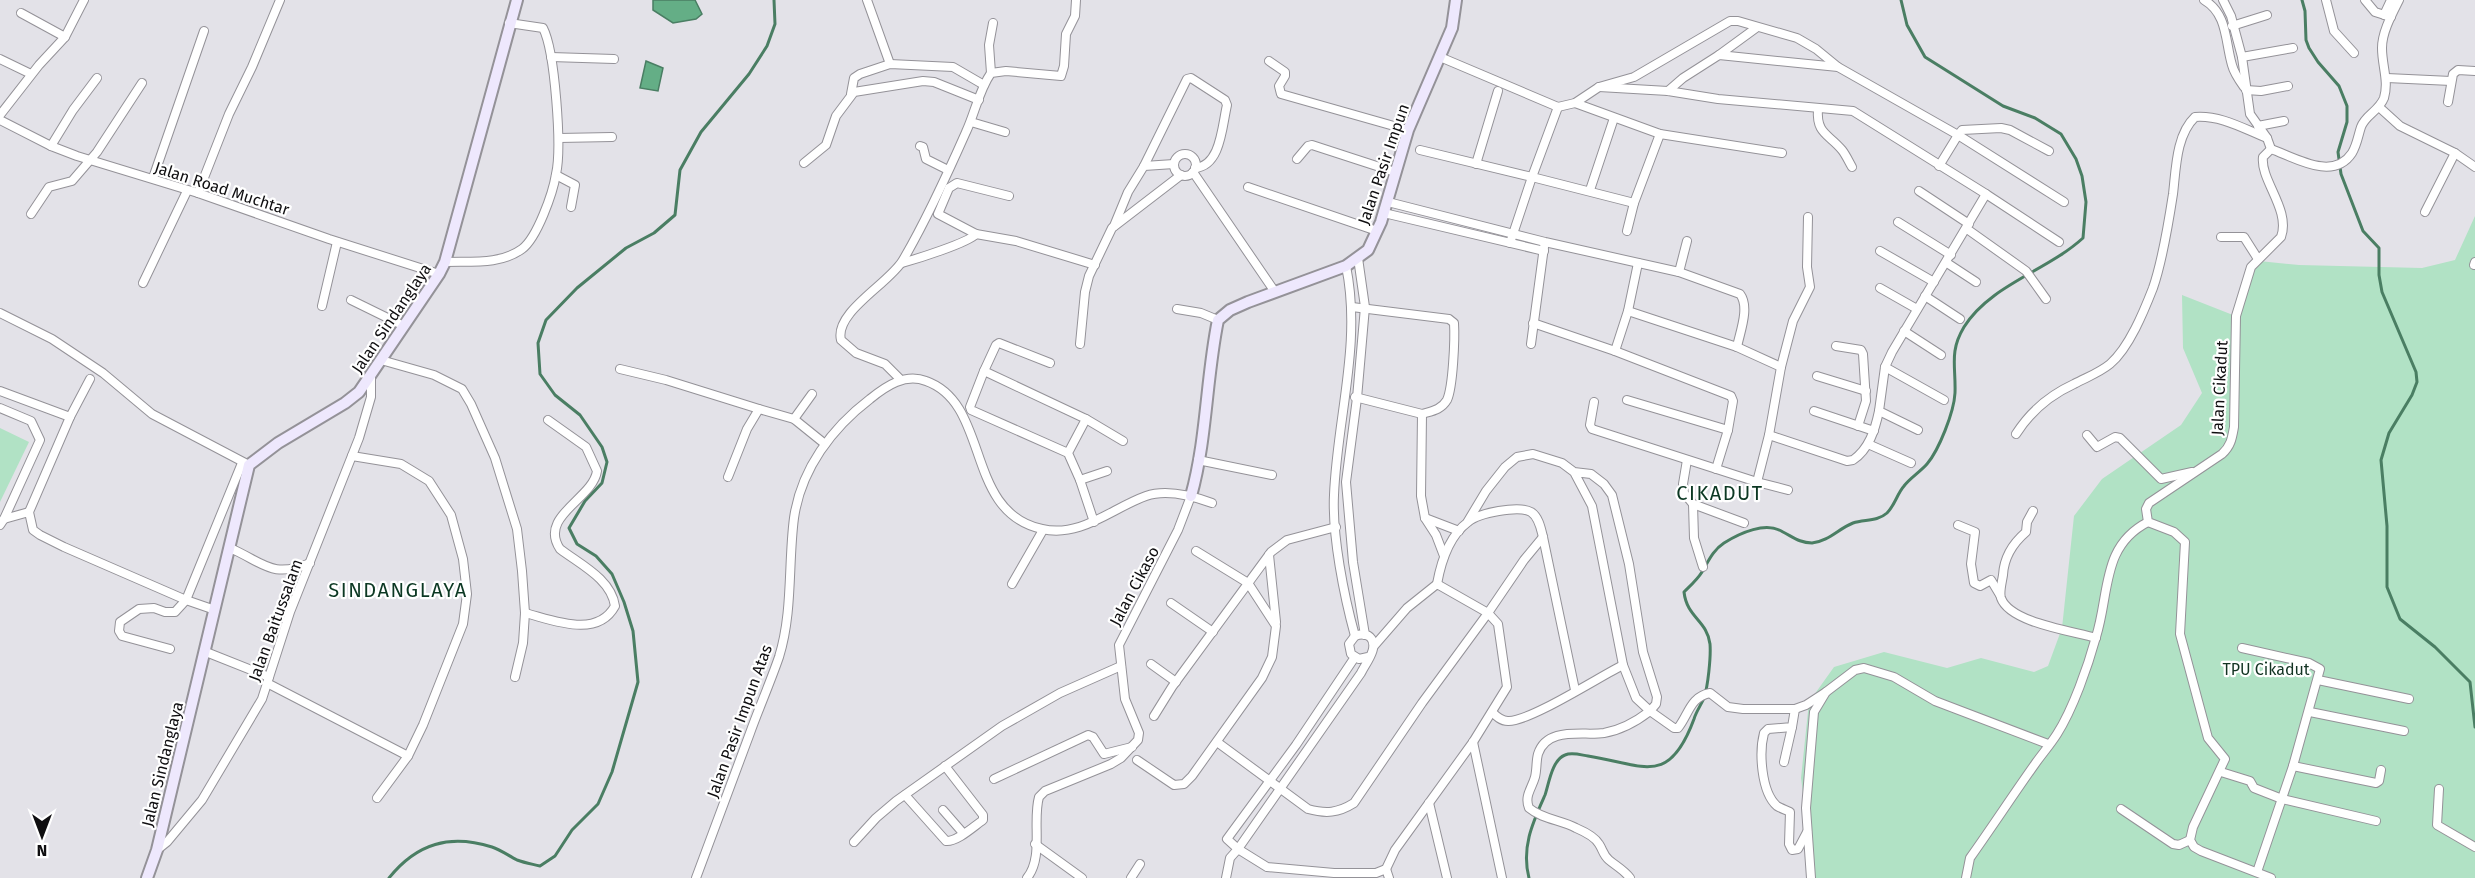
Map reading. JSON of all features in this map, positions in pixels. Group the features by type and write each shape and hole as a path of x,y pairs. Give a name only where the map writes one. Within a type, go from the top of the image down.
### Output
{"street":[{"path":"0,115 65,37 84,0"},
{"path":"198,193 221,132 280,0"},
{"name":"Jalan Sindanglaya","path":"147,878 157,850 206,652 230,548 246,464 345,403 358,392 439,274 446,262 517,0"},
{"path":"867,0 890,64"},
{"path":"991,73 1006,71 1061,76 1064,66 1065,34 1075,16 1076,0"},
{"name":"Jalan Pasir Impun","path":"1218,320 1230,310 1248,302 1346,266 1368,250 1386,208 1408,130 1452,28 1456,0"},
{"path":"2204,0 2212,4 2221,18 2228,39 2232,68 2246,90"},
{"path":"2223,0 2231,16 2242,57 2250,114 2267,138 2271,148 2309,164 2324,167 2343,162 2352,153 2363,121 2383,99 2387,78 2382,45 2391,0"},
{"path":"2326,0 2334,31 2354,53"},
{"path":"2365,0 2375,12 2388,16"},
{"path":"2388,16 2399,0"},
{"path":"21,13 65,37"},
{"path":"2232,26 2267,15"},
{"path":"1440,57 1558,106 1575,103 1599,87 1634,77 1730,21 1738,21 1797,38 1816,49 1838,67 1958,135 2064,202"},
{"path":"446,262 493,261 521,249 531,239 556,175 559,138 551,57 543,28 509,23"},
{"path":"993,23 990,45 991,73 948,170 902,263 849,314 840,333 841,340 856,353 885,364 900,379 926,380 951,397 961,411 984,472 1000,503 1016,518 1043,530 1075,528 1094,522 1147,495 1191,496 1212,503"},
{"path":"1668,91 1683,78 1756,28"},
{"path":"153,178 204,31"},
{"path":"2242,57 2294,48"},
{"path":"1719,55 1838,67"},
{"path":"551,57 614,59"},
{"path":"0,59 32,74"},
{"path":"1269,61 1285,72 1279,86 1281,94 1408,130"},
{"path":"804,163 826,145 836,116 851,94 855,78 860,74 890,64 953,67 984,85"},
{"path":"2448,102 2455,71 2475,71"},
{"path":"51,146 73,110 97,78"},
{"path":"1080,344 1085,292 1089,276 1128,192 1144,166 1187,79 1191,78 1225,100 1227,105 1217,147 1211,160 1187,175 1181,175 1112,228"},
{"path":"2387,78 2451,81"},
{"path":"851,94 923,81 934,82 979,100"},
{"path":"31,214 49,187 70,182 89,160 142,83"},
{"path":"2246,90 2261,91 2288,86"},
{"path":"1599,87 1668,91 1718,99 1853,111 2059,242"},
{"path":"1476,164 1498,91"},
{"path":"1575,103 1660,134 1782,153"},
{"path":"1510,243 1558,106"},
{"path":"2379,106 2400,126 2455,153 2475,167"},
{"path":"1818,109 1818,119 1823,133 1840,148 1852,167"},
{"path":"2016,434 2046,402 2111,363 2128,342 2153,287 2177,160 2186,128 2192,120 2195,117 2204,116 2218,118 2267,138"},
{"path":"1590,190 1614,118"},
{"name":"Jalan Road Muchtar","path":"0,120 51,146 89,160 153,178 337,242 439,274"},
{"path":"2258,126 2284,121"},
{"path":"971,122 1005,132"},
{"path":"1939,166 1962,130 2001,128 2018,133 2049,151"},
{"path":"1626,231 1660,134"},
{"path":"559,138 612,137"},
{"path":"1297,159 1308,146 1312,145 1395,172"},
{"path":"920,146 923,147 926,159 948,170"},
{"name":"Jalan Cikadut","path":"2148,522 2145,509 2149,503 2228,449 2231,442 2234,426 2236,316 2251,267 2271,248 2283,232 2281,211 2262,160 2271,148"},
{"path":"1420,150 1590,190 1634,203"},
{"path":"2424,212 2455,153"},
{"path":"1181,175 1174,164 1178,156 1187,154 1194,159 1194,170 1275,292"},
{"path":"1144,166 1174,164"},
{"path":"556,175 575,184 571,207"},
{"path":"1009,196 960,182 949,188 938,214 976,234 1016,241 1095,265"},
{"path":"1248,187 1377,231"},
{"path":"143,283 187,191"},
{"path":"1918,191 2026,271 2038,291 2046,299"},
{"path":"1769,435 1847,460 1857,458 1868,444 1874,431 1886,368 1904,331 1947,263 1986,194"},
{"path":"1386,208 1421,210 1513,233 1544,247"},
{"path":"1386,208 1418,222 1510,243 1638,263 1679,272 1740,294 1743,297 1743,313 1737,347"},
{"path":"1418,222 1421,210"},
{"path":"1757,482 1793,321 1810,287 1807,267 1808,217"},
{"path":"1898,222 1951,255"},
{"path":"902,263 925,257 968,240 976,234"},
{"path":"2221,237 2244,237 2258,259"},
{"path":"1679,272 1687,241"},
{"path":"322,306 337,242"},
{"path":"1531,344 1544,247"},
{"path":"1880,252 1934,282"},
{"path":"1358,258 1365,307 1357,398 1346,482 1353,562 1365,635"},
{"path":"1615,351 1628,310 1638,263"},
{"path":"1947,263 1976,282"},
{"path":"1346,266 1352,307 1346,396 1333,497 1347,602 1355,636"},
{"path":"1880,288 1917,309"},
{"path":"1925,296 1960,319"},
{"path":"351,300 404,326"},
{"path":"1346,396 1422,414 1438,410 1447,400 1450,384 1454,323 1449,319 1352,307"},
{"path":"1177,309 1201,313 1218,320 1191,496"},
{"path":"1628,310 1737,347 1781,368"},
{"path":"0,313 52,339 103,373 152,414 246,464 186,600 175,612 165,612 154,608 139,609 120,622 119,631 122,636 170,649"},
{"path":"1533,323 1615,351 1731,396 1733,400 1728,430 1716,469"},
{"path":"1904,331 1941,355"},
{"path":"1050,363 999,343 984,371 970,407 971,410 1068,453 1094,522"},
{"path":"1836,346 1861,350 1865,360 1866,391 1858,426"},
{"path":"381,360 434,375 462,389 495,458 517,529 525,613 523,644 515,677"},
{"path":"1886,368 1944,400"},
{"path":"620,369 676,383 794,419 825,444"},
{"path":"984,371 1086,419 1123,441"},
{"name":"Jalan Baitussalam","path":"157,850 167,842 213,783 262,699 290,612 352,456 371,397 371,376"},
{"path":"1817,376 1866,391"},
{"path":"90,379 70,417 29,512 33,530 186,600 216,610"},
{"name":"Jalan Pasir Impun Atas","path":"696,878 780,654 789,608 795,516 807,473 825,444 859,407 900,379"},
{"path":"0,391 70,417"},
{"path":"794,419 812,394"},
{"path":"1627,400 1728,430"},
{"path":"1594,402 1590,425 1592,429 1757,482 1788,489"},
{"path":"0,408 31,421 40,440 2,522"},
{"path":"728,477 747,429 759,409"},
{"path":"1814,411 1874,431"},
{"path":"1879,411 1918,430"},
{"path":"1422,414 1421,496 1425,518 1436,535 1444,556"},
{"path":"1068,453 1086,419"},
{"path":"525,613 568,624 584,625 602,621 610,615 615,606 610,590 600,579 560,549 556,543 554,537 557,526 565,511 593,486 597,471 586,447 548,420"},
{"path":"2087,435 2097,447 2115,437 2120,438 2161,478 2197,471"},
{"path":"1868,444 1911,463"},
{"path":"1226,878 1230,858 1361,673 1374,646 1407,608 1437,584 1444,556 1486,491 1505,467 1517,457 1533,454 1562,463 1574,472 1592,506 1623,665 1636,698 1674,728 1678,728 1689,707 1706,694 1728,707 1795,709 1806,705 1856,670 1864,668 1894,677 1935,701 2048,744"},
{"path":"352,456 401,464 429,481 451,515 463,559 467,604 463,624 423,725 408,756 377,798"},
{"path":"1198,460 1272,475"},
{"path":"1687,460 1683,484 1684,493 1693,504 1744,523"},
{"path":"1080,480 1107,471"},
{"path":"1574,472 1591,474 1604,484 1612,495 1629,564 1643,652 1658,697 1650,711 1636,721 1606,733 1565,733 1544,744 1538,754 1535,777 1527,797 1528,808 1533,812 1575,827 1598,842 1603,854 1630,878"},
{"name":"Jalan Cikaso","path":"1134,746 1139,734 1127,707 1119,645 1178,530 1191,496"},
{"path":"1693,504 1695,538 1703,567"},
{"path":"1468,521 1480,515 1522,510 1531,512 1539,521 1575,690"},
{"path":"2001,596 2004,561 2017,540 2026,532 2027,522 2033,511"},
{"path":"2,522 29,512"},
{"path":"1425,518 1459,531"},
{"path":"1966,878 1970,858 2056,735 2096,638 2113,559 2121,543 2130,533 2148,522 2174,532 2184,543 2180,634 2208,738 2225,757 2221,772 2193,827 2190,840 2194,847 2201,851 2271,878"},
{"path":"1958,525 1975,532 1971,564 1974,583 1980,586 1991,580 2007,606 2021,618 2096,638"},
{"path":"1154,716 1176,682 1269,555 1287,540 1336,527"},
{"path":"1012,584 1043,530"},
{"path":"1217,742 1308,809 1322,813 1340,811 1354,803 1422,703 1524,560 1543,537"},
{"path":"230,548 270,568 291,571 310,563"},
{"path":"1196,550 1248,584 1276,626"},
{"path":"1137,760 1174,785 1180,786 1192,776 1262,678 1272,657 1276,626 1269,555"},
{"path":"1355,657 1227,839 1238,849 1267,867 1287,870 1376,873 1386,869 1395,850 1492,712 1508,680 1498,624 1488,613 1437,584"},
{"path":"1171,603 1213,632"},
{"path":"1368,657 1355,657 1351,654 1349,644 1355,636 1365,635 1370,637 1374,646"},
{"path":"2242,648 2317,666 2320,669 2310,712 2257,872"},
{"path":"206,652 268,680 408,756"},
{"path":"1151,664 1176,682"},
{"path":"1492,712 1507,722 1513,720 1540,710 1623,665"},
{"path":"854,842 876,818 905,795 1027,711 1121,666"},
{"path":"2318,680 2409,699"},
{"path":"1811,878 1806,808 1814,712 1826,692"},
{"path":"1784,762 1795,709"},
{"path":"2310,712 2404,731"},
{"path":"1792,727 1768,729 1764,733 1762,761 1764,779 1776,806 1790,812 1789,844 1792,850 1798,849 1809,829"},
{"path":"994,779 1088,735 1093,737 1104,754 1134,746"},
{"path":"1473,742 1502,878"},
{"path":"1027,878 1032,872 1037,800 1041,794 1111,764 1134,746"},
{"path":"905,795 946,841 953,840 983,819 983,815 945,766"},
{"path":"2293,766 2376,783 2379,781 2381,771"},
{"path":"2221,772 2250,781 2254,788 2282,799 2376,821"},
{"path":"2439,789 2437,825 2475,847"},
{"path":"1429,803 1447,878"},
{"path":"2121,809 2173,844 2180,845 2190,840"},
{"path":"943,810 963,833"},
{"path":"1035,844 1082,878"},
{"path":"1131,878 1140,864"},
{"path":"1386,869 1389,878"}],"green space":[{"name":"TPU Cikadut","path":"2475,216 2475,878 1807,878 1808,831 1801,778 1809,702 1834,667 1884,652 1947,668 1981,658 2034,672 2048,666 2062,628 2074,516 2102,479 2181,425 2202,393 2183,348 2182,295 2238,317 2250,275 2259,261 2299,265 2422,268 2455,260"},
{"path":"0,428 29,442 0,502"}],"shaded area":[{"path":"653,0 695,0 702,14 696,19 673,23 653,10"},
{"path":"646,61 663,68 658,91 640,88"}],"waterway":[{"path":"389,878 400,866 423,849 448,842 477,843 502,851 517,860 540,866 555,856 572,830 598,804 612,772 638,682 633,631 612,574 596,556 577,544 569,528 585,501 602,483 607,462 602,447 580,415 555,395 540,374 538,343 546,320 577,288 626,248 654,233 675,215 680,170 701,132 749,74 767,46 775,24 774,0"},
{"path":"1529,878 1527,845 1552,772 1561,758 1568,754 1576,754 1640,766 1653,766 1664,763 1675,755 1685,740 1704,698 1710,664 1710,644 1705,629 1689,608 1684,592 1700,575 1717,549 1738,536 1761,528 1776,529 1804,542 1818,542 1853,523 1875,519 1887,513 1904,486 1932,458 1945,430 1955,393 1956,344 1964,327 1988,300 2069,250 2083,238 2086,202 2082,176 2076,159 2061,134 2035,118 2003,106 1925,57 1907,25 1901,0"},
{"path":"2302,0 2305,11 2306,40 2309,48 2339,86 2347,106 2347,122 2338,152 2341,174 2363,231 2379,248 2379,275 2382,292 2416,372 2417,382 2412,395 2389,433 2381,460 2387,526 2387,587 2400,619 2435,647 2470,682 2475,727"}],"district":[{"name":"CIKADUT","path":"1720,493"},
{"name":"SINDANGLAYA","path":"398,590"}]}
